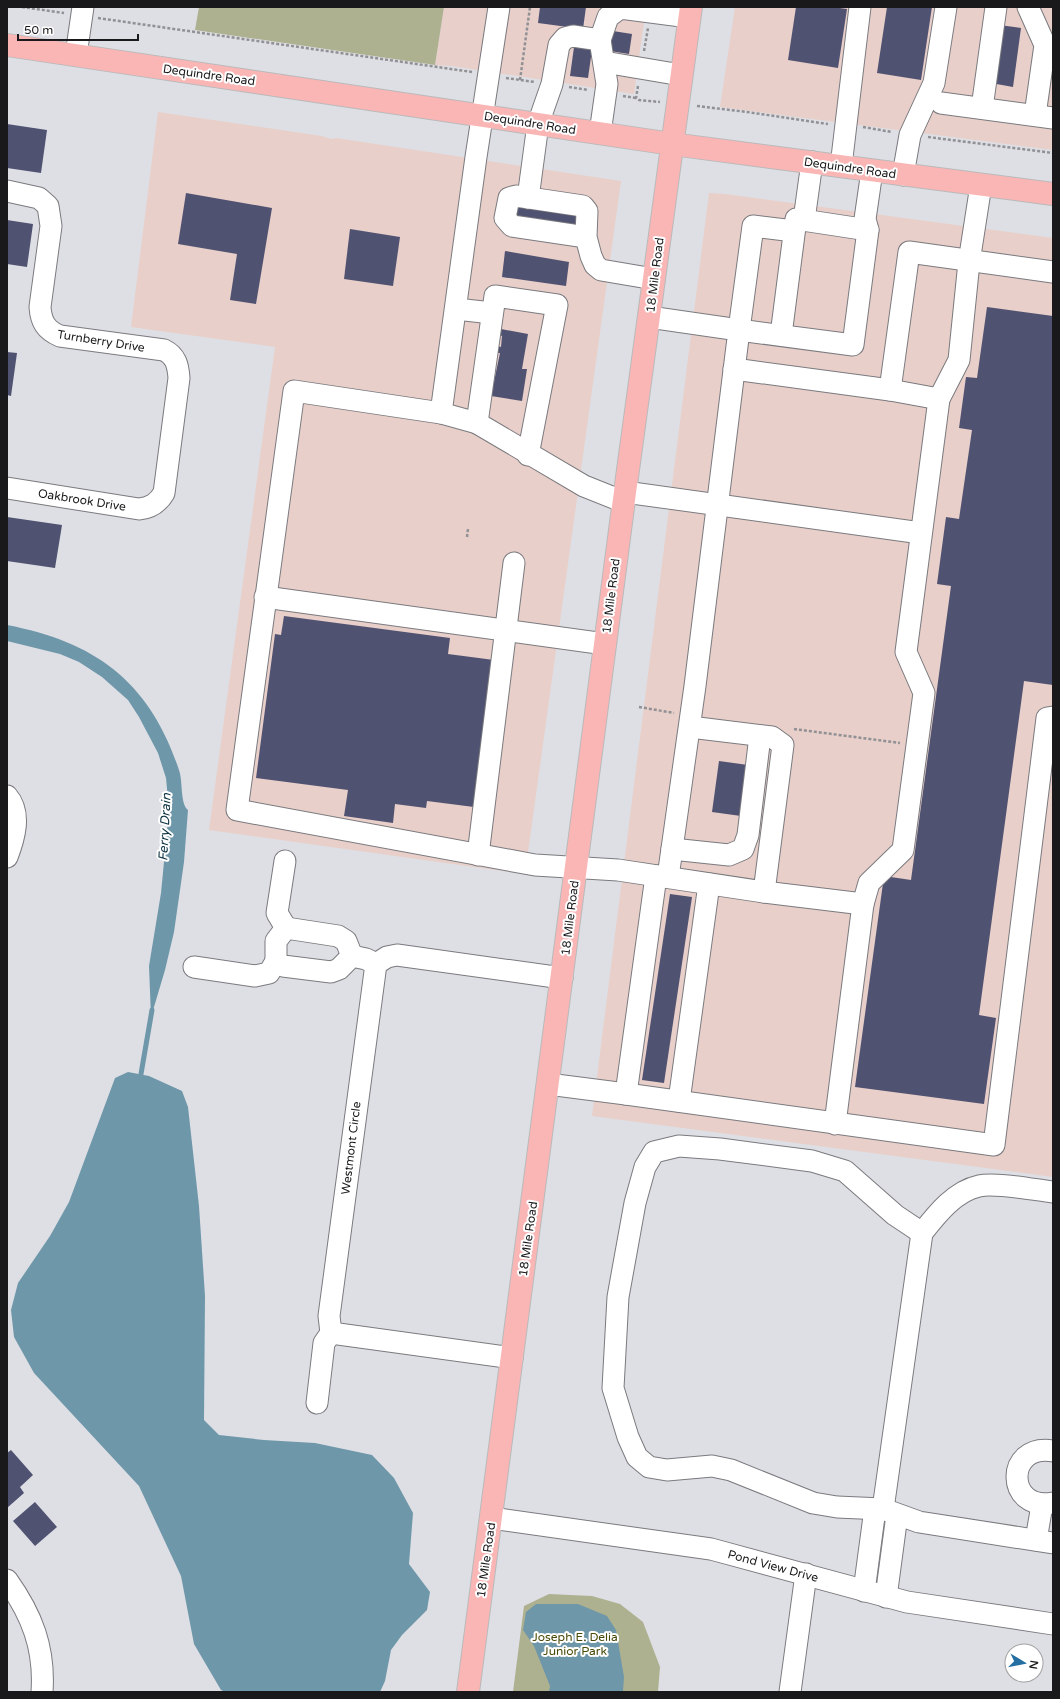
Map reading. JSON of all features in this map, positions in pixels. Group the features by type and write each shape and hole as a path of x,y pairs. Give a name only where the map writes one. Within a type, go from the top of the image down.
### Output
{"main road":[{"name":"18 Mile Road","path":"468,1692 624,497 690,12"},
{"name":"Dequindre Road","path":"7,45 672,144 1053,194"}],"street":[{"path":"441,413 482,116 499,7"},
{"path":"841,166 860,7"},
{"path":"903,175 910,135 934,83 946,7"},
{"path":"982,108 996,7"},
{"path":"941,103 1044,117 1045,45 1028,7"},
{"path":"600,133 607,84 600,40 608,17 620,8 690,12"},
{"path":"76,55 81,13"},
{"path":"528,198 538,124 552,84 559,45 565,38 574,36 600,40"},
{"path":"604,62 681,75"},
{"path":"781,336 799,226 812,162"},
{"path":"649,317 852,345 868,230 865,219 872,170"},
{"path":"835,1124 862,904 869,883 903,850 924,693 906,652 939,399 959,360 969,262 981,185"},
{"name":"Turnberry Drive","path":"7,191 39,198 48,206 51,226 40,307 41,318 44,325 51,332 60,336 164,350 172,354 176,361 179,378 164,493 155,504"},
{"path":"586,237 512,226 505,218 509,198 516,196 583,206 587,211 588,217 586,237 595,265 601,270 654,279"},
{"path":"626,1094 662,876 672,849 683,720 718,504 753,226 799,226 868,230"},
{"path":"890,390 909,252 969,262 1053,272"},
{"path":"477,423 495,296 557,305 528,454"},
{"path":"456,309 492,313"},
{"path":"734,369 890,390 939,399"},
{"path":"862,904 764,892 662,876 577,866 535,864 478,855 237,810 294,392 441,413 477,423 584,486 624,497 718,504 921,534"},
{"name":"Oakbrook Drive","path":"7,488 139,509 148,508 155,504"},
{"path":"478,855 514,563"},
{"path":"266,597 605,644"},
{"path":"548,1084 994,1145 1047,718 1053,717"},
{"path":"683,720 772,738 783,745 764,892"},
{"path":"672,849 729,855 743,849 748,835 760,736"},
{"path":"7,796 15,808 16,824 12,846 7,858"},
{"path":"285,861 277,913 286,928"},
{"path":"678,1101 709,884"},
{"path":"286,928 338,936 346,941 352,956"},
{"path":"194,966 255,976 269,973 276,961 276,941 286,928"},
{"path":"352,956 366,959 376,964 387,957 397,955 562,978"},
{"path":"276,961 283,966 331,972 339,969 352,956"},
{"name":"Westmont Circle","path":"317,1403 324,1343 331,1333 329,1316 376,964"},
{"path":"922,1233 895,1215 846,1171 812,1161 720,1149 680,1146 654,1152 646,1167 635,1204 618,1297 613,1388 628,1437 637,1457 650,1467 667,1470 712,1466 731,1470 813,1503 837,1507 885,1511 919,1522 1045,1542 1048,1504 1028,1500 1021,1492 1017,1482 1017,1471 1021,1462 1030,1453 1044,1449 1053,1451"},
{"path":"864,1590 885,1511 922,1233 940,1211 958,1196 979,1186 1011,1186 1053,1192"},
{"path":"331,1333 512,1358"},
{"path":"885,1511 886,1597"},
{"name":"Pond View Drive","path":"491,1518 711,1549 886,1597 924,1605 1053,1624"},
{"path":"790,1692 806,1574"},
{"path":"7,1580 20,1598 34,1624 41,1657 42,1692"}],"path":[{"path":"22,7 81,13 478,73"},
{"path":"520,80 530,7"},
{"path":"643,53 648,24"},
{"path":"501,77 538,82"},
{"path":"617,94 637,99 638,84"},
{"path":"567,86 595,91"},
{"path":"710,108 836,125"},
{"path":"857,127 895,132"},
{"path":"926,137 1053,153"},
{"path":"467,537 468,529"},
{"path":"639,707 683,720"},
{"path":"791,727 900,743 901,737"}],"shaded area":[{"path":"444,7 646,7 634,94 452,66 435,65"},
{"path":"735,7 1053,7 1053,150 720,107"},
{"path":"158,112 322,136 331,139 336,138 621,181 525,874 209,830 275,347 131,327"},
{"path":"709,193 1053,238 1053,1177 592,1116"}],"green space":[{"path":"199,7 444,7 435,65 195,30"},
{"name":"Joseph E. Delia Junior Park","path":"549,1594 592,1596 620,1604 643,1622 660,1667 658,1692 513,1692 524,1606"}],"water":[{"name":"Ferry Drain","path":"7,625 67,642 93,655 116,671 135,690 152,713 167,739 179,770 184,803 188,810 184,862 174,932 165,970 151,1017 149,966 161,893 169,810 166,778 158,753 128,700 102,677 79,662 60,654 7,641"},
{"path":"128,1072 149,1076 182,1091 188,1107 199,1206 205,1296 204,1420 219,1435 264,1440 315,1443 372,1455 394,1478 413,1513 409,1564 430,1592 427,1610 402,1635 391,1650 385,1681 380,1692 225,1692 221,1690 194,1644 181,1576 139,1486 34,1373 14,1337 11,1310 18,1283 50,1236 69,1202 115,1078"},
{"path":"536,1604 578,1604 607,1616 616,1630 624,1677 623,1692 549,1692 550,1686 534,1646 523,1630 526,1612"}],"building":[{"path":"540,7 586,7 583,29 538,23"},
{"path":"796,7 832,7 847,9 838,68 788,60"},
{"path":"887,7 932,7 921,80 877,73"},
{"path":"999,25 1021,28 1013,87 991,83"},
{"path":"613,31 632,34 629,54 610,51"},
{"path":"575,40 593,43 588,78 570,76"},
{"path":"7,124 47,130 41,173 7,168"},
{"path":"186,193 272,208 256,304 230,300 237,254 178,244"},
{"path":"514,203 582,213 580,229 512,217"},
{"path":"7,220 33,224 27,267 7,264"},
{"path":"350,229 400,237 393,286 344,279"},
{"path":"505,251 569,262 566,286 502,277"},
{"path":"987,307 1053,316 1053,685 1024,681 979,1015 996,1018 984,1104 855,1087 884,876 911,880 951,586 937,584 946,517 959,519 972,430 959,428 966,377 977,378"},
{"path":"501,329 528,334 522,369 527,369 522,401 491,396 500,353 497,353 498,346 501,347"},
{"path":"7,352 17,353 11,396 7,395"},
{"path":"7,517 62,525 55,568 7,561"},
{"path":"284,616 450,638 448,654 494,660 474,807 427,801 426,808 395,804 393,823 344,816 348,790 256,778 275,634 281,635"},
{"path":"719,761 748,765 741,816 712,812"},
{"path":"670,894 692,897 664,1083 642,1080"},
{"path":"11,1450 33,1475 20,1487 24,1493 7,1508 7,1453"},
{"path":"35,1502 57,1527 35,1546 13,1521"}],"waterway":[{"path":"141,1074 152,1010"}]}
